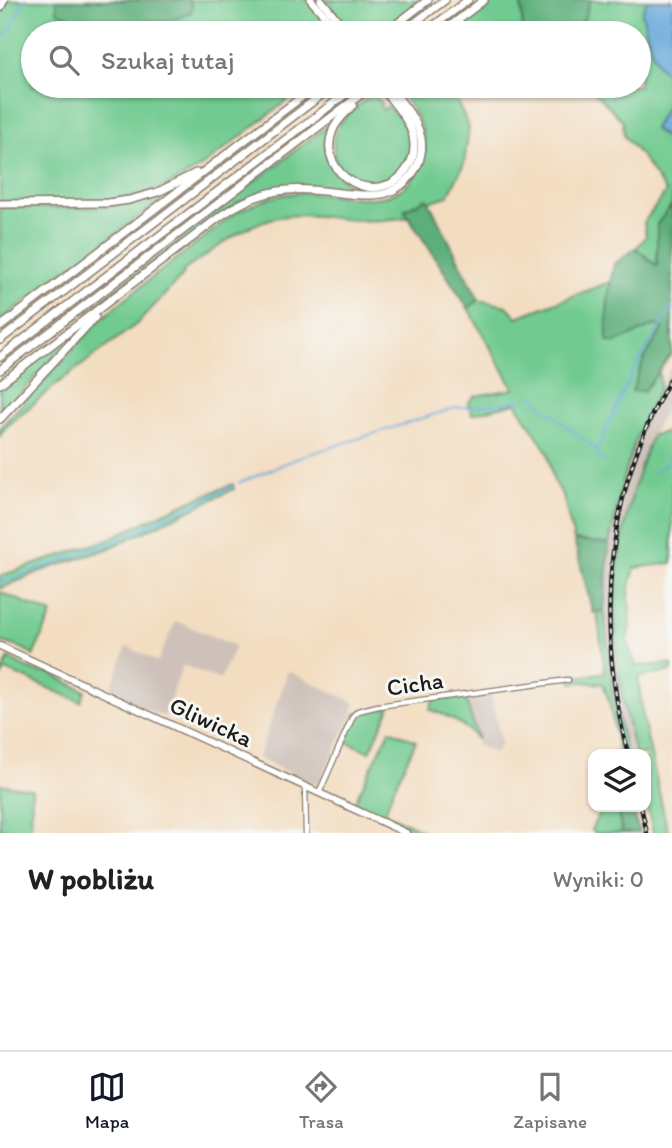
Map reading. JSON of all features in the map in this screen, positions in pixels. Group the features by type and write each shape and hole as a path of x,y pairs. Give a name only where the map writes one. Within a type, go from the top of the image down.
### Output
{"highway":[{"path":"0,8 4,0"},
{"path":"311,0 329,21"},
{"path":"321,0 338,21"},
{"path":"400,21 428,0"},
{"path":"417,21 445,0"},
{"path":"440,21 468,0"},
{"path":"457,21 484,0"},
{"path":"0,327 300,98"},
{"path":"0,340 316,98"},
{"path":"0,357 340,98"},
{"path":"0,370 356,98"},
{"path":"360,98 337,122 330,143 332,158 345,178 354,184 370,188 385,186 398,179 410,163 414,152 414,138 394,98"},
{"path":"0,384 224,214 251,199 296,189 373,195 388,193 401,186 417,167 422,144 414,121 395,98"},
{"path":"0,204 107,203 137,199 183,180 224,156"},
{"path":"0,419 118,296"},
{"path":"0,376 34,344"}],"main road":[{"name":"Gliwicka","path":"0,646 406,833"}],"street":[{"name":"Cicha","path":"318,793 353,716 358,711 568,680"},
{"path":"305,787 306,833"}],"shaded area":[{"path":"672,366 672,394 642,461 619,554 618,673 634,749 625,749 612,688 604,610 609,544 624,476 637,436"},
{"path":"176,621 235,646 220,680 183,665 164,717 109,693 127,646 157,662"},
{"path":"288,671 354,702 354,710 318,786 258,758"},
{"path":"491,693 501,743 496,753 476,745 478,740 465,697"}],"green space":[{"path":"6,0 307,0 327,21 21,21 21,98 290,98 205,164 157,190 100,200 0,201 0,12"},
{"path":"57,0 189,0 192,6 191,12 168,21 78,21 57,12"},
{"path":"325,0 421,0 393,21 342,21"},
{"path":"494,0 521,0 522,21 467,21"},
{"path":"521,0 590,0 582,21 522,21"},
{"path":"590,0 647,0 642,13 644,21 582,21"},
{"path":"651,48 672,89 654,129 672,143 672,205 657,224 657,266 636,248 646,237 644,222 666,192 624,136 623,121 600,98 651,98"},
{"path":"368,98 376,98 381,102 383,110 387,106 399,115 409,138 409,157 401,171 387,180 371,183 355,181 342,171 334,154 337,128"},
{"path":"404,98 456,98 469,128 464,164 448,196 429,202 427,198 405,210 409,217 372,221 290,216 267,220 245,230 183,271 184,274 138,323 58,383 5,428 0,436 0,428 98,322 234,214 263,200 287,194 370,198 398,191 410,182 422,162 424,150 423,133"},
{"path":"332,122 326,144 328,159 341,178 361,192 300,186 239,202 86,314 112,291"},
{"path":"167,195 0,320 0,207 104,206"},
{"path":"427,198 479,300 468,308 404,210"},
{"path":"672,205 672,353 644,391 632,391 643,361 663,328 655,325 615,343 607,341 608,302 614,264 636,248 657,266 657,224"},
{"path":"610,282 607,341 615,343 655,325 663,328 643,361 644,391 659,371 660,387 637,436 624,476 609,544 574,540 563,496 553,479 548,453 516,403 472,414 468,403 475,396 514,389 468,308 479,300 507,306 517,317"},
{"path":"84,325 0,415 0,388"},
{"path":"672,431 672,563 635,568 629,590 630,626 627,640 636,666 672,664 672,671 638,677 650,749 634,749 620,686 615,614 625,523 652,435"},
{"path":"233,484 234,489 107,549 38,572 0,589 0,576 104,541"},
{"path":"574,540 609,544 604,610 593,613"},
{"path":"0,592 52,614 33,656 22,648 0,641"},
{"path":"604,610 612,688 625,749 618,749 603,684 572,683 571,678 605,672 597,612"},
{"path":"9,658 23,667 50,673 85,691 81,702 6,670 0,679"},
{"path":"465,697 478,740 457,722 430,710 433,700"},
{"path":"390,707 370,752 345,741 356,714 365,710"},
{"path":"390,730 416,741 385,813 428,833 418,833 354,803"},
{"path":"651,755 668,833 653,833 648,812 651,812"},
{"path":"0,784 32,789 31,832 0,829"},
{"path":"600,812 618,812 622,833 595,833 591,830"},
{"path":"618,812 634,812 639,833 622,833"}],"water":[{"path":"647,0 672,0 672,89 652,52 651,21 644,21 642,13"},
{"path":"672,89 672,143 654,129"}],"waterway":[{"path":"0,39 14,21 23,0"},
{"path":"604,461 598,456 597,449 634,369 672,307"},
{"path":"530,396 597,450"},
{"path":"239,483 303,456 455,408 521,400"},
{"path":"654,472 664,466 672,453"},
{"path":"0,583 110,543 233,486"}],"railway":[{"path":"627,749 611,656 609,608 612,560 619,513 632,467 649,421 672,376"},
{"path":"642,812 647,833"}]}
